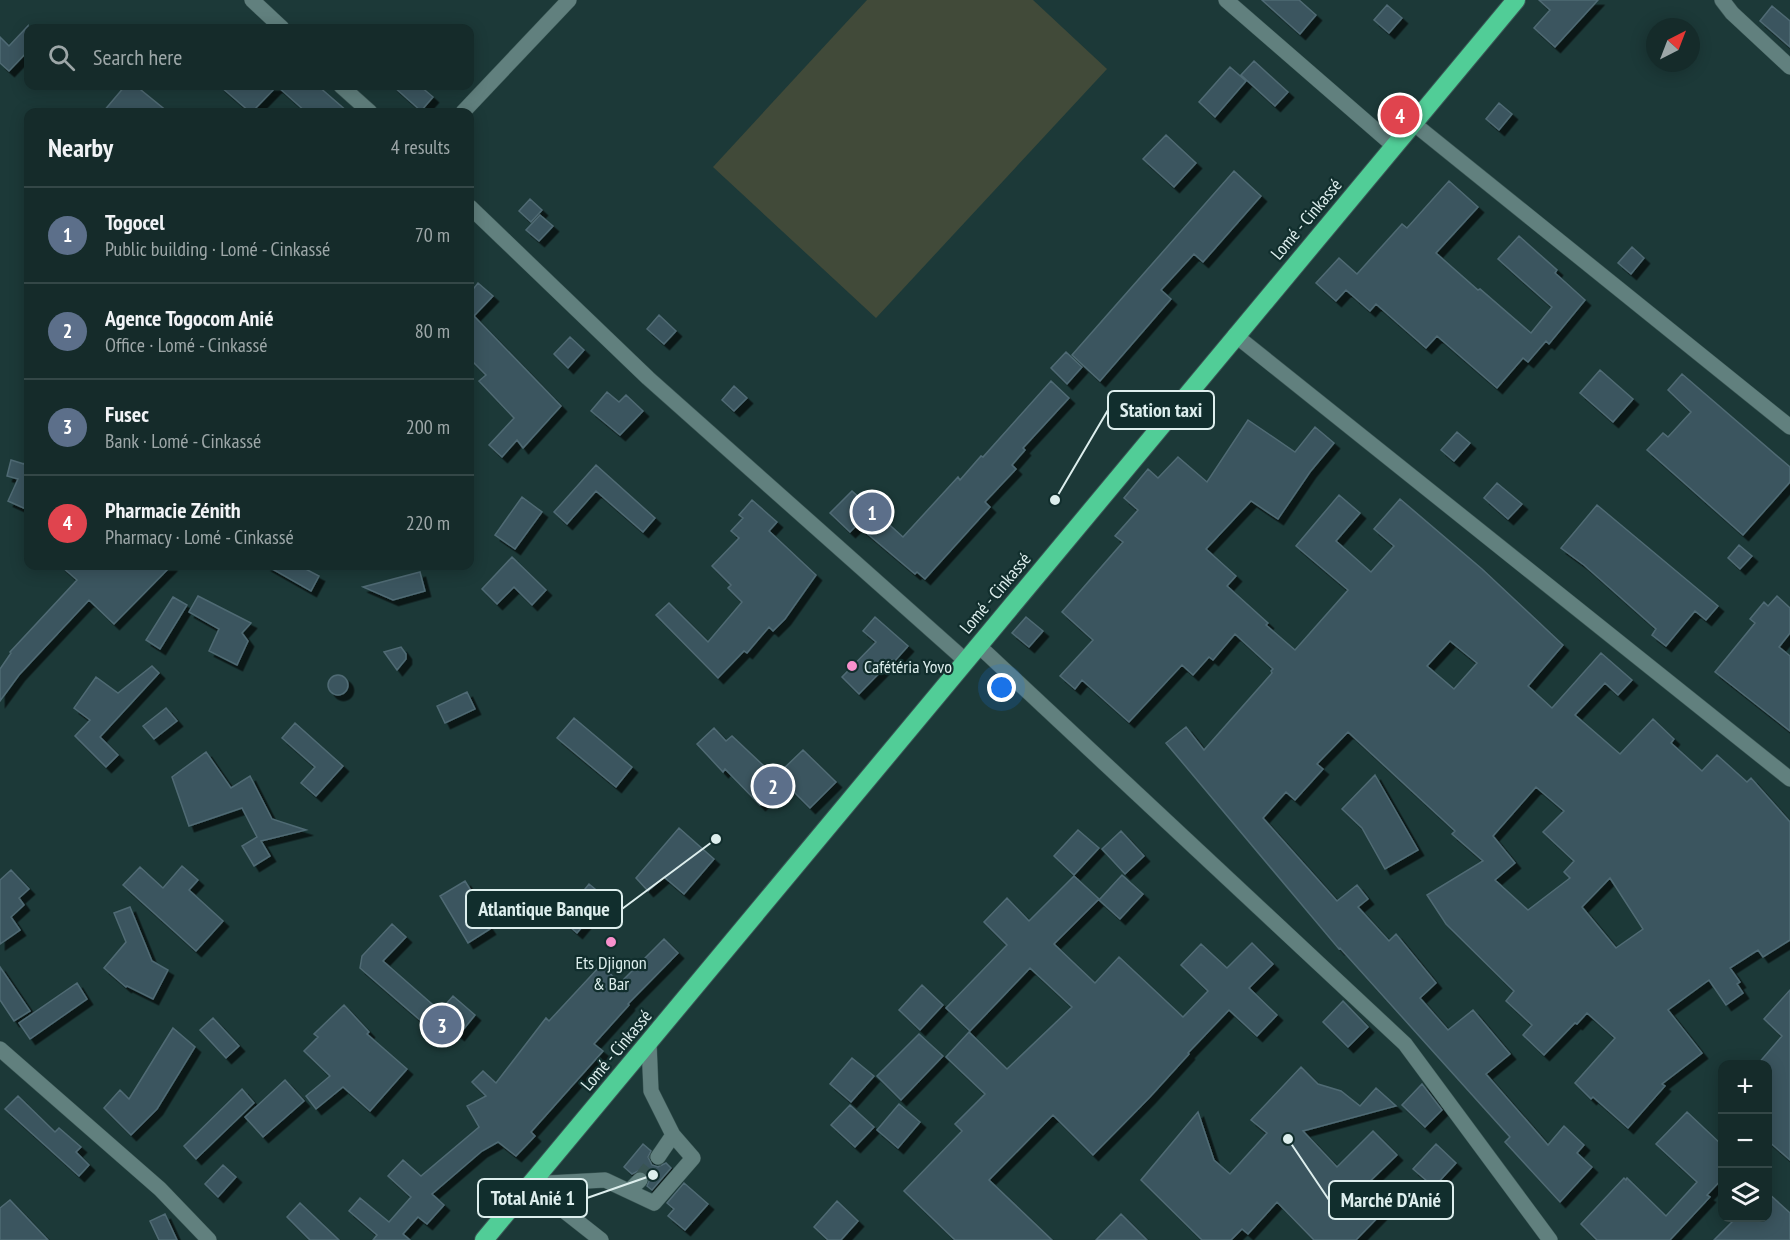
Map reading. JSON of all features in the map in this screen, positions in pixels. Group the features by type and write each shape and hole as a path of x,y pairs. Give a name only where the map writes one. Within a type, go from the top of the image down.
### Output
{"highway":[{"name":"Lomé - Cinkassé","path":"484,1240 1516,0"}],"street":[{"path":"252,0 278,24"},
{"path":"467,108 569,0"},
{"path":"1226,0 1394,146"},
{"path":"1722,0 1732,13 1790,67"},
{"path":"345,90 366,108"},
{"path":"1413,123 1790,427"},
{"path":"474,211 648,378 966,661"},
{"path":"1235,335 1790,779"},
{"path":"979,646 1406,1044 1550,1240"},
{"path":"530,1184 605,1180 634,1186 654,1203 693,1158 673,1135 651,1091 649,1043"},
{"path":"0,1048 160,1189 209,1240"},
{"path":"658,1157 673,1135"},
{"path":"530,1184 601,1240"}],"green space":[{"path":"867,0 1033,0 1107,69 876,318 713,167"}],"building":[{"path":"1262,0 1299,0 1316,15 1300,34"},
{"path":"1539,0 1598,0 1555,47 1534,28 1550,10"},
{"path":"1387,5 1402,18 1389,33 1374,20"},
{"path":"1772,6 1790,21 1790,47 1760,21"},
{"path":"24,30 24,55 9,71 0,63 0,37 9,46"},
{"path":"1254,61 1288,92 1275,106 1241,75"},
{"path":"1230,67 1246,81 1215,117 1199,102"},
{"path":"122,90 141,90 163,108 106,108"},
{"path":"225,90 273,90 256,108 245,108"},
{"path":"281,90 323,90 343,108 302,108"},
{"path":"397,90 425,90 433,97 424,108 418,108"},
{"path":"1499,103 1512,114 1499,130 1486,119"},
{"path":"1166,135 1196,163 1174,187 1143,159"},
{"path":"1234,171 1261,196 1203,262 1194,254 1161,290 1171,299 1100,381 1072,355"},
{"path":"1449,181 1478,207 1436,253 1478,290 1480,289 1531,333 1552,307 1498,259 1519,236 1557,270 1555,273 1585,300 1549,344 1546,341 1528,362 1523,358 1497,388 1437,336 1426,348 1376,304 1370,311 1346,290 1336,301 1316,283 1339,258 1357,274 1402,224 1407,228"},
{"path":"530,199 542,210 531,222 519,211"},
{"path":"540,215 553,226 539,241 526,230"},
{"path":"1632,247 1644,258 1631,274 1618,263"},
{"path":"478,283 493,296 474,316 474,288"},
{"path":"659,315 676,331 664,344 647,329"},
{"path":"474,316 561,406 523,448 517,440 502,457 489,445 514,418 479,381 486,375 474,363"},
{"path":"570,337 584,350 568,368 554,354"},
{"path":"1066,352 1082,367 1067,384 1051,368"},
{"path":"1600,370 1633,399 1613,422 1580,393"},
{"path":"1682,374 1790,467 1790,482 1743,535 1647,450 1663,433 1668,437 1691,412 1668,390"},
{"path":"1051,381 1069,398 1023,448 1025,450 1012,465 1016,469 985,502 990,507 925,579 917,572 915,574 857,525 850,532 830,513 852,491 903,537 958,477 960,480 981,456 983,457"},
{"path":"734,386 747,398 734,411 722,400"},
{"path":"607,392 619,402 626,395 643,411 620,435 591,411"},
{"path":"1248,420 1295,452 1315,427 1334,443 1310,472 1278,519 1251,501 1206,549 1236,576 1227,586 1295,650 1348,590 1296,546 1339,495 1360,513 1336,541 1371,572 1394,546 1374,529 1400,499 1482,569 1563,645 1528,686 1552,708 1601,653 1632,680 1618,695 1605,683 1575,715 1620,754 1653,719 1674,739 1671,743 1702,771 1717,755 1747,782 1751,778 1790,822 1790,940 1763,957 1758,950 1730,968 1740,982 1737,984 1743,993 1726,1005 1709,980 1668,1010 1702,1053 1662,1084 1665,1086 1628,1128 1593,1097 1591,1099 1575,1083 1615,1038 1587,1013 1544,1055 1523,1035 1532,1025 1506,1001 1514,991 1446,924 1427,895 1483,861 1452,834 1455,831 1348,732 1317,764 1323,769 1295,800 1286,792 1263,818 1337,901 1357,885 1368,899 1358,907 1389,941 1396,934 1436,983 1420,998 1448,1030 1473,1010 1510,1054 1486,1074 1548,1145 1564,1126 1584,1145 1577,1153 1592,1167 1560,1202 1505,1142 1510,1137 1339,949 1166,743 1186,727 1204,750 1272,673 1273,669 1235,634 1213,660 1209,657 1193,675 1182,665 1129,722 1082,680 1075,689 1060,676 1093,640 1062,612 1123,542 1115,536 1138,510 1124,498 1148,469 1158,478 1178,457 1207,482","holes":["1450,641 1477,663 1454,689 1427,666","1536,787 1564,811 1543,832 1574,861 1564,872 1570,878 1528,910 1495,880 1515,863 1493,836","1610,878 1643,929 1616,948 1582,907"]},
{"path":"1457,432 1470,443 1454,461 1441,450"},
{"path":"11,460 24,464 24,508 8,501 18,479 7,476"},
{"path":"596,465 655,518 643,532 596,491 567,524 554,512"},
{"path":"1497,483 1522,504 1508,519 1484,498"},
{"path":"522,497 542,512 515,549 495,535"},
{"path":"752,500 777,522 769,531 816,575 785,619 773,631 769,627 747,653 744,651 718,678 656,615 669,603 708,642 742,602 728,588 731,585 712,566 739,538 731,531 743,518 739,515"},
{"path":"1597,505 1718,606 1706,620 1695,611 1666,646 1652,635 1656,629 1584,565 1561,548"},
{"path":"1739,545 1752,556 1740,569 1728,558"},
{"path":"512,557 546,590 532,605 514,587 497,604 482,589"},
{"path":"66,570 167,570 114,624 89,600 19,675 0,701 0,669 10,652 77,580"},
{"path":"274,570 308,570 319,576 311,591"},
{"path":"420,572 425,591 393,600 363,587"},
{"path":"198,596 251,623 242,633 248,641 237,665 209,651 219,629 189,612"},
{"path":"1777,596 1790,608 1790,633 1779,647 1790,656 1790,731 1715,672 1755,623 1750,619 1764,602 1768,606"},
{"path":"173,597 187,605 160,649 146,640"},
{"path":"875,617 908,646 859,694 842,677 876,642 863,631"},
{"path":"1026,617 1043,631 1029,647 1012,633"},
{"path":"401,647 406,654 406,659 397,670 384,652"},
{"path":"152,666 159,673 100,737 118,755 106,767 75,736 90,720 74,708 96,677 118,693"},
{"path":"334,675 342,675 348,681 348,689 342,695 334,695 328,689 328,681"},
{"path":"467,692 475,709 445,723 437,706"},
{"path":"166,708 177,721 154,739 143,726"},
{"path":"574,718 632,767 616,787 557,738"},
{"path":"295,723 343,766 316,796 301,783 315,767 282,738"},
{"path":"714,728 726,741 732,736 782,783 760,805 725,769 723,772 697,744"},
{"path":"803,750 836,782 810,808 777,775"},
{"path":"206,752 231,788 250,776 272,819 306,830 261,841 270,856 254,866 242,846 257,837 242,808 189,826 172,777"},
{"path":"1375,775 1418,850 1385,869 1362,828 1342,809"},
{"path":"679,828 714,859 684,894 664,877 648,891 636,878"},
{"path":"1078,830 1099,848 1074,875 1054,856"},
{"path":"1121,831 1144,856 1125,874 1102,849"},
{"path":"182,866 198,880 189,890 223,921 196,951 123,885 140,867 163,888"},
{"path":"11,870 29,889 19,898 24,905 11,917 20,930 0,944 0,880"},
{"path":"1122,875 1143,894 1120,919 1099,900"},
{"path":"1074,876 1099,899 1054,944 1095,983 1119,957 1183,1017 1208,991 1181,965 1201,944 1227,968 1252,943 1273,964 1249,988 1277,1015 1257,1036 1229,1010 1150,1097 1093,1155 1053,1115 989,1180 1052,1240 955,1240 904,1191 962,1131 955,1124 985,1094 946,1057 969,1032 1007,1069 1072,1007 1030,968 970,1031 946,1008 1007,945 984,922 1007,898 1029,921"},
{"path":"465,881 484,912 480,914 490,929 468,943 440,896"},
{"path":"589,884 606,898 577,933 561,919"},
{"path":"130,907 152,961 168,970 153,999 126,987 104,968 126,942 114,913"},
{"path":"392,924 406,937 383,961 440,1011 453,996 475,1015 459,1035 437,1017 428,1027 360,968 362,956"},
{"path":"664,939 678,953 628,1004 594,1044 603,1051 531,1132 535,1136 516,1156 498,1142 482,1151 432,1194 444,1205 427,1224 418,1217 403,1234 410,1240 373,1240 377,1235 349,1211 360,1198 389,1222 411,1197 388,1176 403,1160 421,1176 479,1127 467,1106 486,1096 472,1082 483,1071 496,1083 546,1018 549,1021 601,965 620,983"},
{"path":"0,967 30,1011 14,1021 0,1000"},
{"path":"77,983 87,999 30,1039 19,1023"},
{"path":"922,985 943,1005 920,1030 899,1010"},
{"path":"1790,990 1790,1160 1772,1144 1772,1060 1761,1060 1782,1036 1764,1019"},
{"path":"1343,1001 1368,1027 1348,1047 1323,1022"},
{"path":"344,1005 369,1032 367,1034 407,1069 370,1111 343,1087 316,1109 306,1096 330,1076 304,1051 318,1037 314,1034"},
{"path":"213,1018 239,1046 226,1058 200,1030"},
{"path":"173,1028 195,1047 157,1109 131,1135 104,1108 120,1090 129,1099"},
{"path":"919,1034 943,1056 901,1100 877,1076"},
{"path":"852,1058 874,1076 851,1102 830,1084"},
{"path":"1301,1067 1318,1084 1341,1091 1360,1106 1376,1088 1396,1106 1303,1131 1337,1167 1373,1131 1397,1155 1361,1190 1383,1212 1356,1240 1314,1240 1277,1202 1248,1234 1242,1229 1231,1240 1202,1240 1141,1180 1198,1112 1214,1160 1230,1174 1267,1133 1251,1120"},
{"path":"285,1080 304,1101 263,1137 245,1117"},
{"path":"1422,1084 1442,1110 1425,1127 1402,1105"},
{"path":"242,1089 254,1103 196,1159 184,1146"},
{"path":"18,1096 55,1132 59,1128 81,1147 76,1152 89,1165 79,1176 5,1109"},
{"path":"899,1104 920,1122 898,1148 877,1130"},
{"path":"850,1105 874,1127 855,1147 831,1125"},
{"path":"1687,1112 1718,1141 1718,1183 1707,1195 1710,1197 1670,1240 1597,1240 1581,1224 1624,1178 1626,1180 1627,1178 1666,1216 1697,1182 1656,1144"},
{"path":"643,1144 651,1151 648,1157 652,1165 658,1167 666,1163 671,1168 652,1190 647,1186 650,1178 646,1173 638,1171 632,1174 624,1167"},
{"path":"1436,1144 1456,1163 1434,1187 1413,1169"},
{"path":"223,1165 236,1177 218,1197 205,1184"},
{"path":"684,1183 708,1204 685,1230 668,1216 674,1209 667,1203"},
{"path":"1772,1197 1790,1213 1790,1240 1714,1240 1732,1222 1772,1222"},
{"path":"10,1200 48,1240 0,1240 0,1208"},
{"path":"837,1201 858,1221 841,1240 828,1240 814,1227"},
{"path":"300,1203 339,1240 310,1240 287,1217"},
{"path":"165,1214 177,1240 159,1240 150,1221"},
{"path":"1121,1214 1147,1240 1096,1240"}],"tunnel":[{"path":"640,1180 658,1157"}],"place":[{"name":"Pharmacie Zénith","path":"1400,115"},
{"name":"Station taxi","path":"1055,500"},
{"name":"Togocel","path":"872,512"},
{"name":"Cafétéria Yovo","path":"852,666"},
{"name":"Agence Togocom Anié","path":"773,786"},
{"name":"Atlantique Banque","path":"716,839"},
{"name":"Ets Djignon & Bar","path":"611,942"},
{"name":"Fusec","path":"442,1025"},
{"name":"Marché D'Anié","path":"1288,1139"},
{"name":"Total Anié 1","path":"653,1175"}]}
